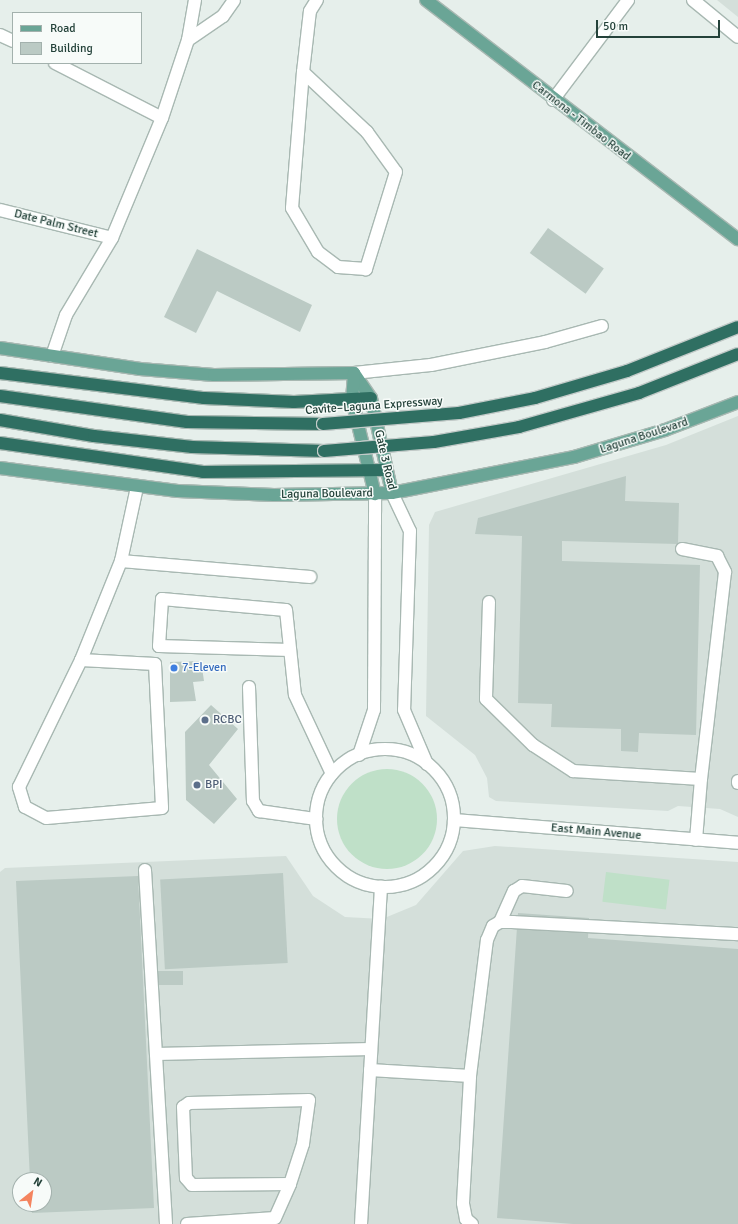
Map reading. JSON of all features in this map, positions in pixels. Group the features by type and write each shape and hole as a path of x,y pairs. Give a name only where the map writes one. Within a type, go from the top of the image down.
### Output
{"highway":[{"name":"Cavite–Laguna Expressway","path":"0,396 187,422 323,424 437,416 535,398 627,371 738,327"},
{"path":"0,420 94,436 192,447 324,450 426,443 519,427 639,393 738,354"},
{"path":"0,373 204,398 294,402 371,398"},
{"path":"0,443 203,472 369,472 387,470"}],"main road":[{"name":"Carmona - Timbao Road","path":"426,0 553,100 738,239"},
{"path":"0,348 52,356 214,375 354,373"},
{"name":"Gate 3 Road","path":"354,373 371,398 392,493"},
{"name":"Gate 3 Road","path":"354,373 352,400 375,494"},
{"name":"Laguna Boulevard","path":"0,468 137,487 230,494 392,493 574,457 665,430 738,402"}],"street":[{"path":"52,356 66,315 112,238 162,118 188,40 195,0"},
{"path":"188,40 222,16 234,0"},
{"path":"303,72 367,132 396,172 366,269 338,267 318,252 292,208 303,72 310,11 317,0"},
{"path":"553,100 628,0"},
{"path":"693,0 738,37"},
{"path":"0,35 12,41"},
{"path":"57,64 162,118"},
{"name":"Date Palm Street","path":"0,210 112,238"},
{"path":"354,373 431,365 545,342 602,326"},
{"path":"81,660 155,664 162,808 46,818 23,803 19,786 81,660 121,561 137,487"},
{"name":"Gate 3 Road","path":"392,493 410,531 404,710 427,764"},
{"name":"Gate 3 Road","path":"359,755 374,710 375,494"},
{"path":"682,549 717,556 725,572 701,779 696,840"},
{"path":"121,561 310,577"},
{"path":"290,650 160,646 162,599 286,610 295,695 332,774"},
{"path":"489,602 486,699 533,745 573,771 701,779"},
{"path":"249,687 253,801 259,811 316,819"},
{"path":"379,750 399,751 427,764 447,789 454,820 445,853 430,871 411,882 381,887 353,879 338,868 322,843 316,819 320,795 332,774 359,755 379,750"},
{"name":"East Main Avenue","path":"454,820 738,843"},
{"path":"145,870 166,1224"},
{"path":"500,922 514,891 522,886 567,891"},
{"path":"361,1224 381,887"},
{"path":"472,1224 466,1218 463,1203 470,1076 487,940 493,926 500,922 738,934"},
{"path":"156,1054 371,1049"},
{"path":"370,1070 470,1076"},
{"path":"187,1224 275,1218 290,1184 303,1144 309,1100 189,1102 183,1107 186,1178 192,1185 290,1184"}],"shaded area":[{"path":"717,0 738,0 738,17"},
{"path":"738,416 738,817 720,809 678,806 668,811 496,801 489,797 487,778 475,755 426,716 429,525 435,512 666,445"},
{"path":"495,846 738,862 738,1224 0,1224 0,872 5,868 286,856 313,896 345,917 382,919 416,905 463,851"}],"green space":[{"path":"387,769 406,773 423,783 433,800 437,819 433,838 423,855 406,865 387,869 368,865 351,855 341,838 337,819 341,800 351,783 368,773"},
{"path":"606,872 670,880 666,910 602,902"}],"building":[{"path":"548,228 604,269 586,294 530,253"},
{"path":"197,249 312,305 300,332 217,291 196,333 164,317"},
{"path":"626,476 625,501 679,503 678,544 562,541 562,561 700,565 696,735 639,733 638,752 621,751 621,729 551,727 552,704 518,703 522,536 475,534 478,518"},
{"path":"201,661 204,681 193,682 196,701 170,702 170,662"},
{"path":"211,705 238,729 209,765 237,799 214,824 186,800 185,732"},
{"path":"283,873 288,963 165,969 160,879"},
{"path":"138,876 154,1208 32,1213 52,1212 52,1172 30,1172 16,881"},
{"path":"518,913 589,918 588,938 738,949 738,1224 573,1224 497,1218"},
{"path":"156,971 183,971 183,985 156,985"}],"place":[{"name":"7-Eleven","path":"174,668"},
{"name":"RCBC","path":"205,720"},
{"name":"BPI","path":"197,785"}]}
